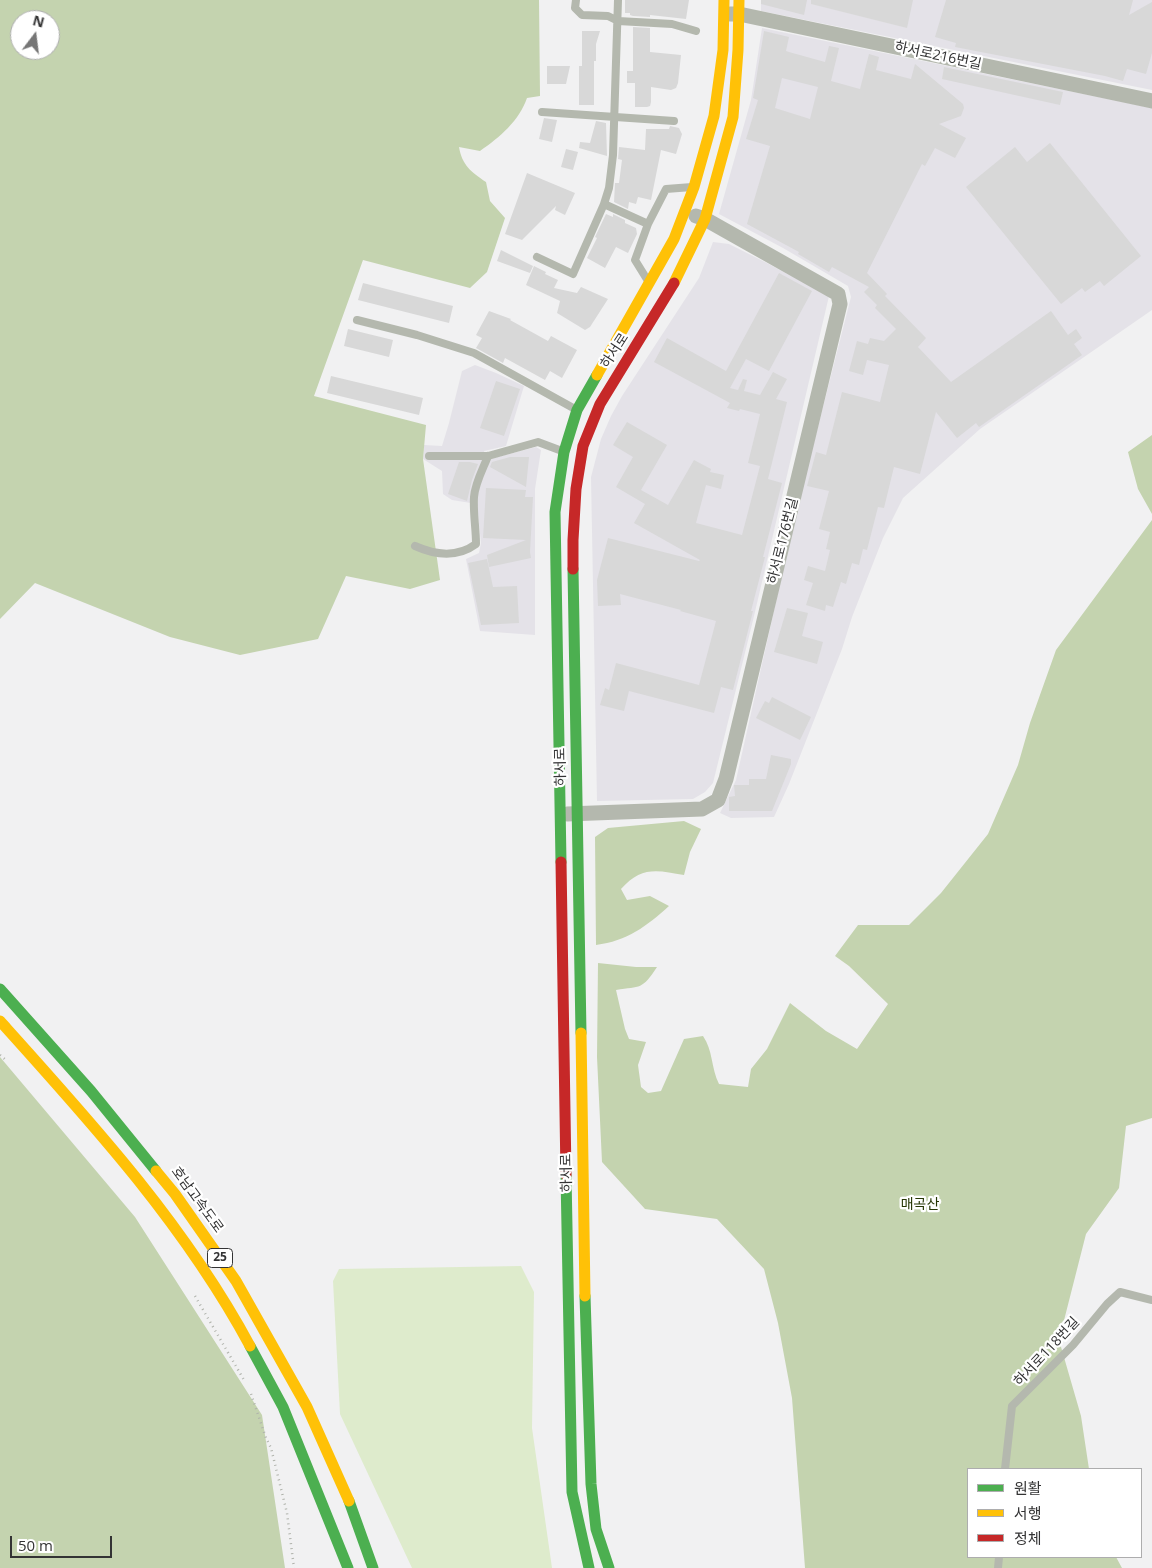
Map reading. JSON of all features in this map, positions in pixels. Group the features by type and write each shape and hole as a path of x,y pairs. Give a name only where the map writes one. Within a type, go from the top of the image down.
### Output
{"main road":[{"name":"하서로","path":"589,1568 572,1492 556,512 564,452 577,410 674,239 694,187 714,116 723,50 724,7"},
{"name":"하서로","path":"609,1568 596,1529 591,1484 584,1242 576,814 573,540 576,489 583,446 600,404 673,285 705,219 733,117 739,7"},
{"name":"호남고속도로","path":"0,989 91,1091 176,1194 236,1282 307,1407 349,1501 373,1568"},
{"name":"25","path":"0,1021 58,1084 156,1203 205,1271 234,1316 283,1407 348,1568"},
{"path":"584,1568 585,1555"}],"street":[{"name":"하서로216번길","path":"724,7 739,7 1152,101"},
{"name":"하서로176번길","path":"561,814 702,809 718,800 726,779 840,304 838,294 705,219 685,212"}],"lane":[{"path":"576,0 575,8 582,15 608,16 618,22 672,24 696,31"},
{"path":"537,257 573,274 604,204 609,188 614,156 618,0"},
{"path":"542,112 674,121"},
{"path":"650,284 635,260 648,224 666,188 694,187"},
{"path":"604,204 648,224"},
{"path":"357,320 417,335 474,353 577,410"},
{"path":"429,456 488,456 538,442 564,452"},
{"path":"415,546 430,553 450,554 468,550 476,544 474,494 488,456"},
{"name":"하서로118번길","path":"1005,1468 1012,1406 1073,1345 1107,1304 1120,1292 1152,1300"}],"path":[{"path":"0,1055 14,1066"},
{"path":"194,1294 246,1384"},
{"path":"250,1392 266,1438 272,1448 286,1513 294,1568"}],"shaded area":[{"path":"761,0 1152,0 1152,90 761,11"},
{"path":"762,28 1152,108 1152,310 980,429 903,498 883,538 852,617 842,649 789,784 774,817 731,818 720,813 736,780 795,517 851,297 848,286 783,248 719,214 751,100"},
{"path":"713,242 729,244 829,296 713,783 705,792 693,799 597,801 591,477 601,439 611,416 699,278"},
{"path":"475,365 524,386 506,446 484,451 486,460 536,447 541,450 535,489 535,635 480,631 466,559 479,553 481,543 477,504 452,500 443,494 442,471 423,459 424,445 442,446 462,371"}],"green space":[{"path":"0,0 539,0 540,96 527,98 519,114 508,128 480,151 459,147 462,159 472,171 486,182 490,201 505,218 487,272 470,288 363,260 314,396 426,425 423,459 440,580 410,589 346,576 318,639 240,655 170,637 35,583 0,619"},
{"path":"1152,435 1152,514 1138,489 1128,452"},
{"name":"매곡산","path":"1152,520 1152,1118 1126,1126 1119,1188 1086,1234 1059,1340 1081,1416 1089,1468 967,1468 967,1558 1117,1558 1122,1568 805,1568 792,1398 778,1323 764,1269 717,1219 645,1209 602,1162 597,1057 598,963 657,967 648,980 640,986 616,990 629,1039 646,1042 638,1065 641,1087 648,1093 661,1091 684,1039 703,1036 709,1047 719,1084 748,1087 751,1069 767,1049 790,1003 826,1031 857,1049 888,1004 849,966 835,956 858,925 909,925 941,893 988,834 1018,765 1030,723 1056,650"},
{"path":"684,821 701,829 690,852 684,875 650,871 635,876 621,889 627,900 650,896 669,906 653,920 627,936 596,945 595,837 608,828"},
{"path":"0,1057 135,1217 262,1415 285,1568 0,1568"},
{"path":"521,1266 534,1292 532,1428 552,1568 412,1568 340,1414 333,1281 339,1269"}],"building":[{"path":"625,0 689,0 686,19 650,15 650,17 633,16 630,13 625,13"},
{"path":"761,0 807,0 804,15 761,4"},
{"path":"811,0 913,0 907,28 811,4"},
{"path":"946,0 1133,0 1129,15 1152,2 1152,53 1146,74 1127,69 1123,81 955,47 956,43 935,37"},
{"path":"633,27 650,28 650,52 681,55 676,88 671,90 651,87 651,102 650,106 647,107 635,107 635,83 627,83 627,71 633,71"},
{"path":"582,31 600,31 596,44 596,61 594,61 594,105 579,105 579,66 582,66"},
{"path":"764,31 789,37 786,51 825,62 829,46 839,48 831,81 860,89 869,54 879,57 876,70 911,79 915,64 963,104 964,108 961,116 939,124 966,138 955,158 935,148 925,166 922,164 867,273 887,294 885,296 926,338 918,347 951,382 1051,311 1068,335 1076,329 1082,338 1074,344 1082,355 979,427 976,423 957,438 936,412 920,474 894,467 884,508 878,507 867,550 863,549 859,565 852,563 846,584 841,582 833,607 826,605 825,611 806,605 813,583 804,580 808,566 825,571 830,550 826,549 830,532 819,529 829,491 807,486 816,452 826,455 842,392 880,402 889,365 867,360 863,375 849,371 857,341 868,344 870,338 884,341 896,329 875,308 877,305 864,292 869,287 832,267 829,272 798,254 799,252 747,224 770,146 746,139 758,100 753,98","holes":["782,78 818,87 810,119 775,108"]},
{"path":"547,66 570,66 566,84 547,84"},
{"path":"944,67 1063,92 1060,105 942,79"},
{"path":"544,118 557,120 552,142 539,139"},
{"path":"596,121 606,123 607,156 579,148 580,142 590,143"},
{"path":"670,126 679,128 682,134 676,154 661,150 651,200 638,197 636,204 629,202 628,209 614,202 615,183 619,183 622,160 618,159 619,147 645,150 646,129 669,129"},
{"path":"1050,143 1141,256 1104,286 1100,281 1085,292 1082,288 1061,304 966,187 1015,147 1027,162"},
{"path":"566,149 578,152 573,170 561,167"},
{"path":"527,173 575,193 565,215 555,210 556,206 522,240 505,234"},
{"path":"606,214 613,217 613,214 625,220 625,223 636,228 637,234 628,253 616,247 605,268 587,258"},
{"path":"501,250 533,266 530,273 497,261"},
{"path":"534,266 558,280 554,288 577,293 581,287 608,299 590,327 585,330 557,313 560,301 526,285"},
{"path":"779,273 812,291 769,371 746,359 730,388 738,390 743,379 747,380 744,391 760,395 773,372 787,379 776,399 787,402 768,479 782,483 733,690 721,687 714,713 629,691 624,711 600,705 605,688 609,690 616,663 699,685 716,621 620,594 621,605 598,606 597,580 608,538 700,560 634,523 645,504 616,487 633,457 613,445 627,422 667,445 641,490 668,505 694,460 711,469 710,472 724,475 721,489 706,485 696,523 742,535 760,466 748,463 760,414 727,408 730,403 654,362 667,338 726,371"},
{"path":"363,283 453,306 449,323 358,300"},
{"path":"489,311 511,319 548,341 551,336 577,350 562,378 550,371 545,380 505,358 503,363 476,348 482,338 476,335"},
{"path":"348,329 393,340 389,357 344,346"},
{"path":"331,376 423,398 419,415 327,393"},
{"path":"496,381 520,389 504,436 480,428"},
{"path":"510,457 529,457 526,487 490,467 492,462"},
{"path":"459,462 478,464 467,501 448,494"},
{"path":"486,488 526,490 525,497 533,497 531,558 489,567 487,555 526,540 483,538"},
{"path":"487,559 493,587 517,586 519,623 481,625 468,563"},
{"path":"787,608 808,613 802,636 823,642 817,664 774,652"},
{"path":"772,697 811,717 800,740 756,718 765,701 769,703"},
{"path":"771,755 791,759 791,764 772,811 729,811 729,797 735,796 734,785 749,785 749,779 766,779"}],"traffic: fast":[{"path":"561,862 555,512 564,452 577,410 597,375"},
{"path":"573,569 581,1033"},
{"path":"0,989 91,1091 156,1171"},
{"path":"566,1175 572,1492 589,1568"},
{"path":"585,1296 591,1484 596,1529 609,1568"},
{"path":"250,1346 283,1407 348,1568"},
{"path":"349,1501 373,1568"}],"traffic: slow":[{"path":"597,375 674,239 694,187 714,116 723,50 724,0"},
{"path":"674,283 705,219 733,117 738,50 739,0"},
{"path":"0,1021 135,1176 196,1258 250,1346"},
{"path":"581,1033 585,1296"},
{"path":"156,1171 175,1194 236,1281 307,1407 349,1501"}],"traffic: jam":[{"path":"573,569 576,489 583,446 600,404 674,283"},
{"path":"561,862 566,1175"}]}
